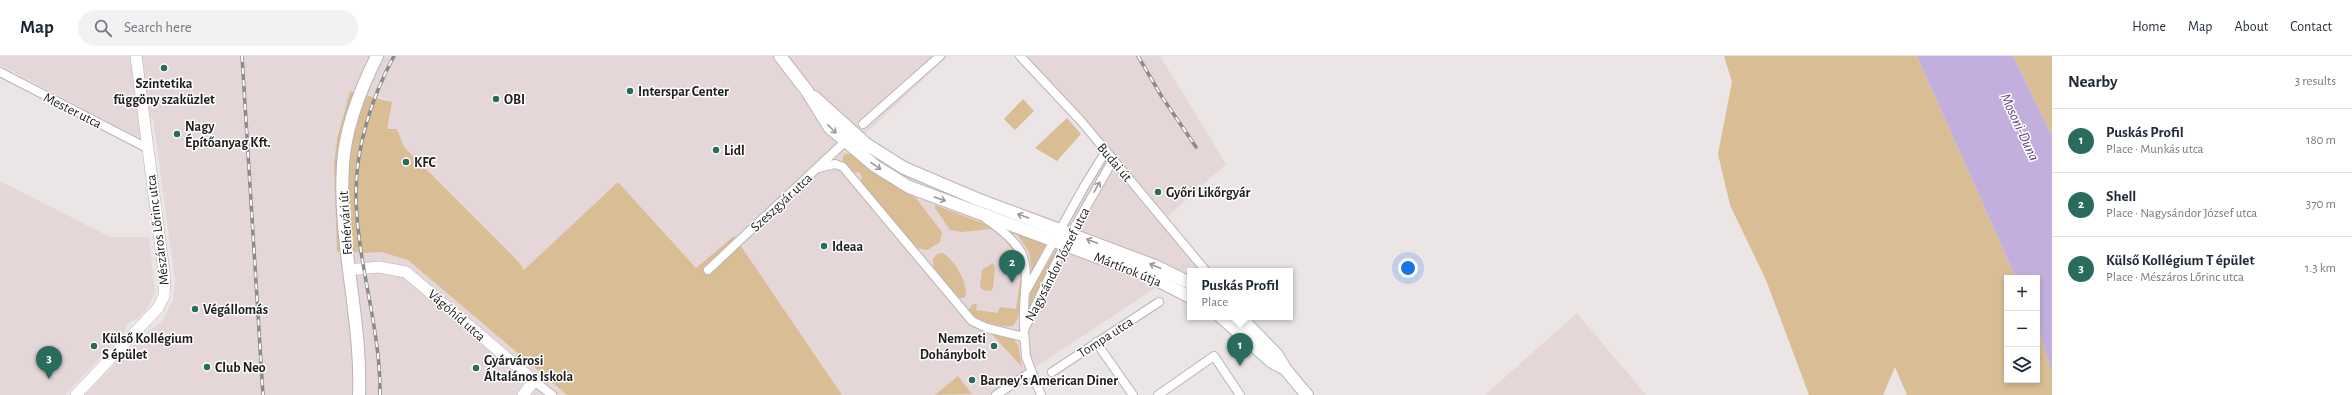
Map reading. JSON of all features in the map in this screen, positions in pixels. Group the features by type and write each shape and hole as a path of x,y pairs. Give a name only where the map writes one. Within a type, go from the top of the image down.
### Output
{"main road":[{"name":"Fehérvári út","path":"359,395 359,336 349,270 342,207 344,152 357,99 377,56"},
{"path":"780,56 807,91 875,166 909,187 972,210 1063,236"},
{"path":"849,138 916,174 1063,236"},
{"name":"Mártírok útja","path":"1063,236 1155,266 1187,282"},
{"name":"Mártírok útja","path":"1063,236 1187,295"},
{"path":"1223,320 1272,362 1286,370"},
{"path":"1243,320 1277,355 1286,370 1307,395"}],"street":[{"name":"Mészáros Lőrinc utca","path":"76,395 155,312 164,296 165,280 136,56"},
{"path":"863,124 940,56"},
{"name":"Budai út","path":"1020,56 1070,108 1204,268"},
{"name":"Mester utca","path":"0,72 147,148"},
{"name":"Szeszgyár utca","path":"708,270 849,138"},
{"path":"1026,291 1063,236 1106,150"},
{"name":"Nagysándor József utca","path":"1041,395 1030,372 1024,333 1063,236 1113,160"},
{"path":"818,168 835,164 840,165 847,171 972,321 987,328 1024,333 1023,310 1026,291 1026,265 1015,241 972,210"},
{"name":"Vágóhíd utca","path":"349,270 379,267 406,272 552,395"},
{"name":"Tompa utca","path":"1052,372 1158,302"},
{"path":"1096,342 1133,395"},
{"path":"1158,395 1214,356 1240,395"},
{"path":"996,395 1006,392 1030,372"},
{"path":"523,395 534,381"}],"shaded area":[{"path":"0,56 948,56 864,135 901,159 936,178 1062,222 1106,147 1025,56 1160,56 1226,164 1166,218 1201,258 993,395 842,395 734,237 696,268 618,182 525,271 518,261 404,147 397,129 387,129 388,99 350,91 337,139 334,163 366,253 381,252 408,260 567,395 85,395 142,337 162,321 173,300 175,280 153,118 138,120 141,139 0,65"},
{"path":"1724,56 1917,56 2015,275 2004,275 2004,383 2040,383 2040,334 2052,372 2052,395 1907,395 1895,367 1883,395 1809,395 1766,280 1730,205 1718,154 1732,82"},
{"path":"2013,56 2052,56 2052,136"},
{"path":"350,91 392,102 387,129 397,129 404,147 518,261 524,270 618,182 696,268 734,236 842,395 567,395 408,260 381,252 366,253 337,251 334,163 337,139"},
{"path":"1023,99 1034,111 1015,130 1004,119"},
{"path":"1067,118 1081,134 1057,161 1035,148"},
{"path":"844,154 851,154 873,171 915,197 942,232 940,242 927,250 916,248 860,182 862,177 859,172 852,173 842,163"},
{"path":"0,181 110,237 149,237 155,293 146,311 126,326 126,330 65,395 0,395"},
{"path":"935,205 993,227 1017,245 1024,273 1018,318 1013,326 1002,326 985,322 970,314 969,309 973,304 977,304 976,310 997,313 1000,307 1016,309 1022,269 1020,260 1003,237 991,229 961,232 950,230 935,208"},
{"path":"1015,231 1048,243 1032,272 1029,252"},
{"path":"1056,249 1058,253 1036,293 1026,316 1030,293"},
{"path":"942,253 951,260 960,273 966,294 964,298 959,298 934,270 933,259 937,254"},
{"path":"993,263 995,268 993,288 991,291 983,290 980,287 982,270"},
{"path":"1577,313 1646,395 1485,395"},
{"path":"990,332 1014,340 1018,345 1022,367"},
{"path":"958,376 972,394 935,395"}],"water":[{"name":"Mosoni-Duna","path":"1917,56 2013,56 2052,136 2052,372 2040,334 2040,275 2015,275"}],"railway":[{"path":"242,56 263,395"},
{"path":"380,395 377,344 360,244 356,193 362,140 372,105 394,56"},
{"path":"1138,56 1162,97 1196,147"}],"place":[{"name":"Szintetika függöny szaküzlet","path":"164,68"},
{"name":"Interspar Center","path":"630,91"},
{"name":"OBI","path":"496,99"},
{"name":"Nagy Építőanyag Kft.","path":"177,134"},
{"name":"Lidl","path":"716,150"},
{"name":"KFC","path":"406,162"},
{"name":"Győri Likőrgyár","path":"1158,192"},
{"name":"Ideaa","path":"824,246"},
{"name":"Shell","path":"1012,283"},
{"name":"Végállomás","path":"195,309"},
{"name":"Külső Kollégium S épület","path":"94,346"},
{"name":"Nemzeti Dohánybolt","path":"994,346"},
{"name":"Puskás Profil","path":"1240,366"},
{"name":"Club Neo","path":"207,367"},
{"name":"Gyárvárosi Általános Iskola","path":"476,368"},
{"name":"Külső Kollégium T épület","path":"49,379"},
{"name":"Barney's American Diner","path":"972,380"}]}
